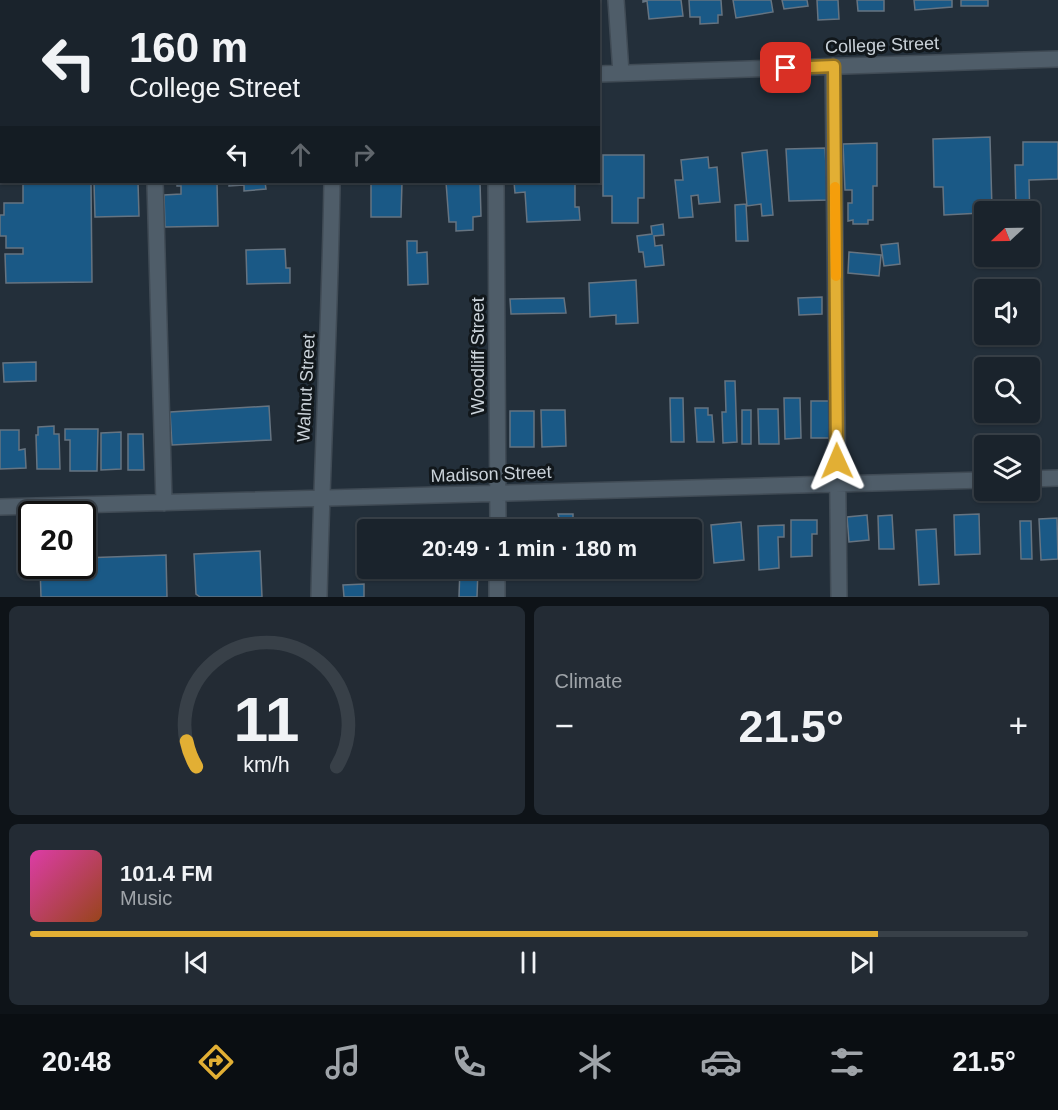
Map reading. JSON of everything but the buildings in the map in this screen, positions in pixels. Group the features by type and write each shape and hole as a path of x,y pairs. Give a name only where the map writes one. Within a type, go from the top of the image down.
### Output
{"street":[{"path":"616,0 621,73"},
{"name":"College Street","path":"600,74 1058,59"},
{"path":"834,66 838,597"},
{"path":"155,183 164,503"},
{"name":"Walnut Street","path":"319,597 332,183"},
{"name":"Woodliff Street","path":"496,183 498,519"},
{"path":"1040,479 1058,478"},
{"name":"Madison Street","path":"0,507 974,480"},
{"path":"497,579 497,597"}],"slow traffic":[{"path":"835,187 836,276"}],"route":[{"path":"786,68 834,66 837,461"}]}
